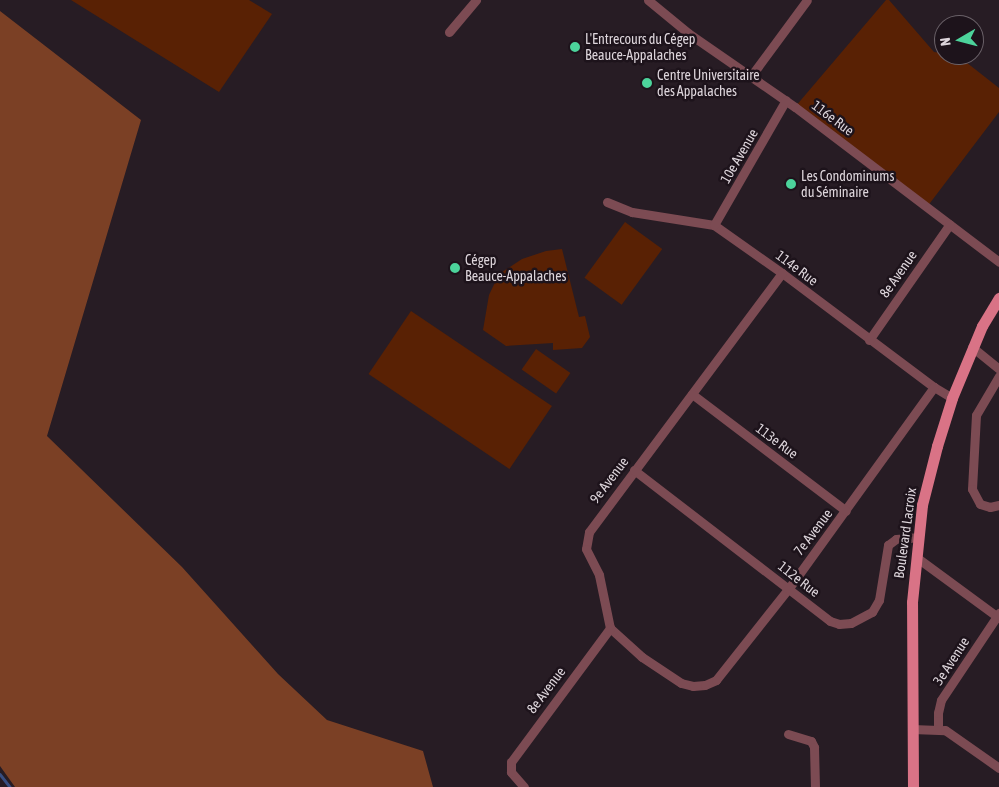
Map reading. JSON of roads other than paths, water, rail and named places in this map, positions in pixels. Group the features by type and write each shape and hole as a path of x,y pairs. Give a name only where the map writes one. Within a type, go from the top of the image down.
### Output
{"main road":[{"name":"Boulevard Lacroix","path":"913,787 912,602 917,537 930,470 952,398 972,347 999,298"}],"street":[{"path":"449,32 476,0"},
{"name":"116e Rue","path":"648,0 688,33 786,100 999,262"},
{"path":"751,76 807,0"},
{"name":"10e Avenue","path":"714,225 786,100"},
{"name":"114e Rue","path":"607,202 632,212 714,225 782,272 869,340 952,398"},
{"name":"8e Avenue","path":"869,340 950,224"},
{"name":"9e Avenue","path":"610,628 599,575 586,549 589,532 595,521 782,272"},
{"path":"972,347 999,369"},
{"path":"999,376 976,415 972,489 980,504 990,507 999,504"},
{"name":"7e Avenue","path":"610,628 624,643 658,669 681,683 693,686 705,685 716,680 846,511 934,387"},
{"name":"113e Rue","path":"692,394 846,511"},
{"name":"112e Rue","path":"634,470 830,621 839,624 851,623 872,612 878,600 888,545 896,539 917,537"},
{"path":"916,558 998,616"},
{"name":"3e Avenue","path":"938,728 938,713 941,700 998,616"},
{"name":"8e Avenue","path":"524,787 511,772 511,762 610,628"},
{"path":"912,729 938,728 952,733 999,768"},
{"path":"788,734 811,741 814,747 815,787"}],"waterway":[{"path":"0,774 10,787"}],"place":[{"name":"L'Entrecours du Cégep Beauce-Appalaches","path":"575,47"},
{"name":"Centre Universitaire des Appalaches","path":"647,83"},
{"name":"Les Condominums du Séminaire","path":"791,184"},
{"name":"Cégep Beauce-Appalaches","path":"455,268"}]}
